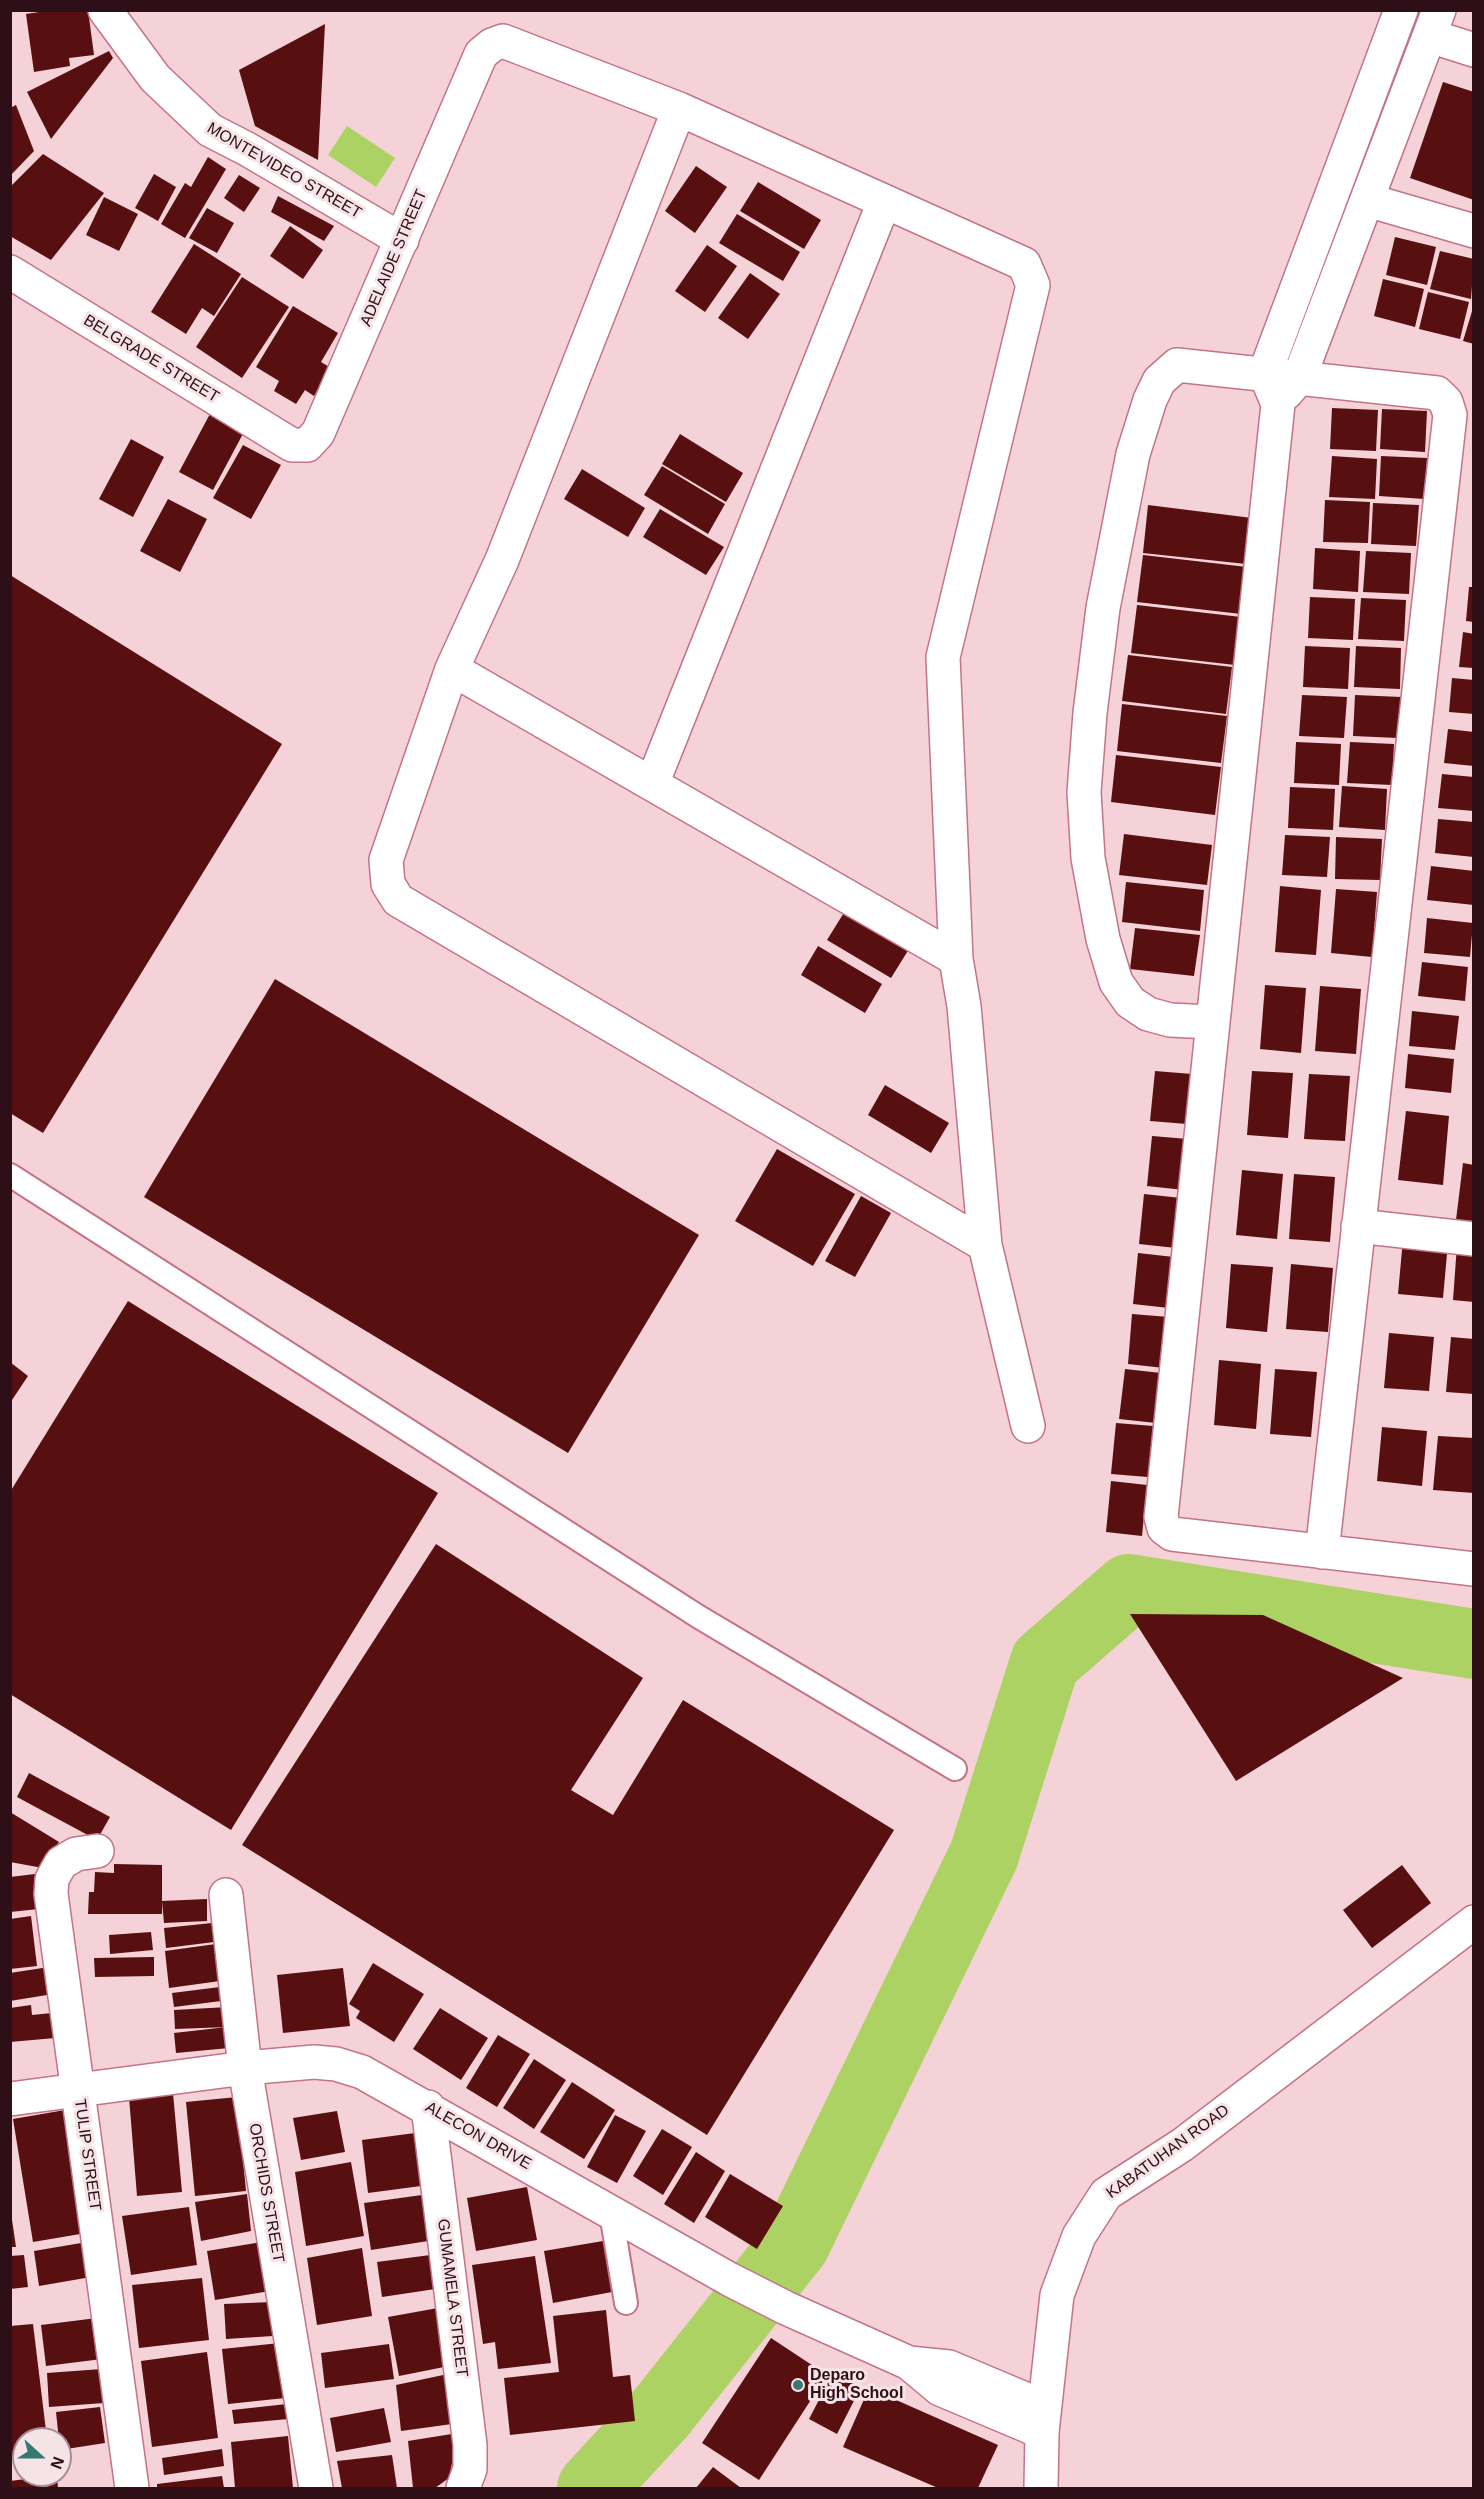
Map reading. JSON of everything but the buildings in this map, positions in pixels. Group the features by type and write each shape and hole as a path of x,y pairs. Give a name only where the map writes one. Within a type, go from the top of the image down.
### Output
{"street":[{"name":"MONTEVIDEO STREET","path":"105,10 155,78 210,130 247,149 402,240"},
{"path":"1401,10 1265,373 1278,404 1211,1022 1161,1517 1164,1528 1172,1534 1473,1569"},
{"path":"1278,404 1299,378 1434,23 1473,50"},
{"name":"ADELAIDE STREET","path":"292,445 307,445 318,433 481,54 492,45 503,41 679,109"},
{"path":"985,1245 398,900 388,884 387,860 452,669 502,560 679,109 1024,264 1033,285 943,657 956,959 964,1006 985,1245 1028,1426"},
{"path":"1366,200 1473,231"},
{"path":"652,784 884,202"},
{"name":"BELGRADE STREET","path":"10,272 292,445"},
{"path":"1211,1022 1170,1020 1148,1014 1130,1002 1116,982 1103,939 1088,858 1084,792 1090,713 1103,608 1131,465 1150,400 1159,381 1177,365 1437,393 1446,402 1450,415 1322,1552"},
{"path":"452,669 956,959"},
{"path":"1358,1226 1473,1239"},
{"name":"TULIP STREET","path":"97,1851 76,1854 60,1863 52,1879 51,1894 132,2488"},
{"name":"ORCHIDS STREET","path":"226,1895 245,2068 316,2488"},
{"name":"KABATUHAN ROAD","path":"1041,2488 1043,2420 1058,2295 1079,2236 1106,2194 1182,2145 1473,1922"},
{"name":"ALECON DRIVE","path":"10,2099 245,2068 314,2062 336,2064 362,2072 428,2107 729,2279 786,2308 909,2363 940,2389 1043,2420"},
{"name":"GUMAMELA STREET","path":"428,2107 470,2445 470,2469 463,2488"}],"lane":[{"path":"10,1175 699,1617 956,1769"},
{"path":"611,2213 626,2303"}],"shaded area":[{"path":"347,126 395,158 376,187 328,155"}],"waterway":[{"path":"592,2488 661,2413 795,2244 984,1855 1045,1662 1129,1589 1474,1644"}],"place":[{"name":"Deparo High School","path":"798,2385"}]}
